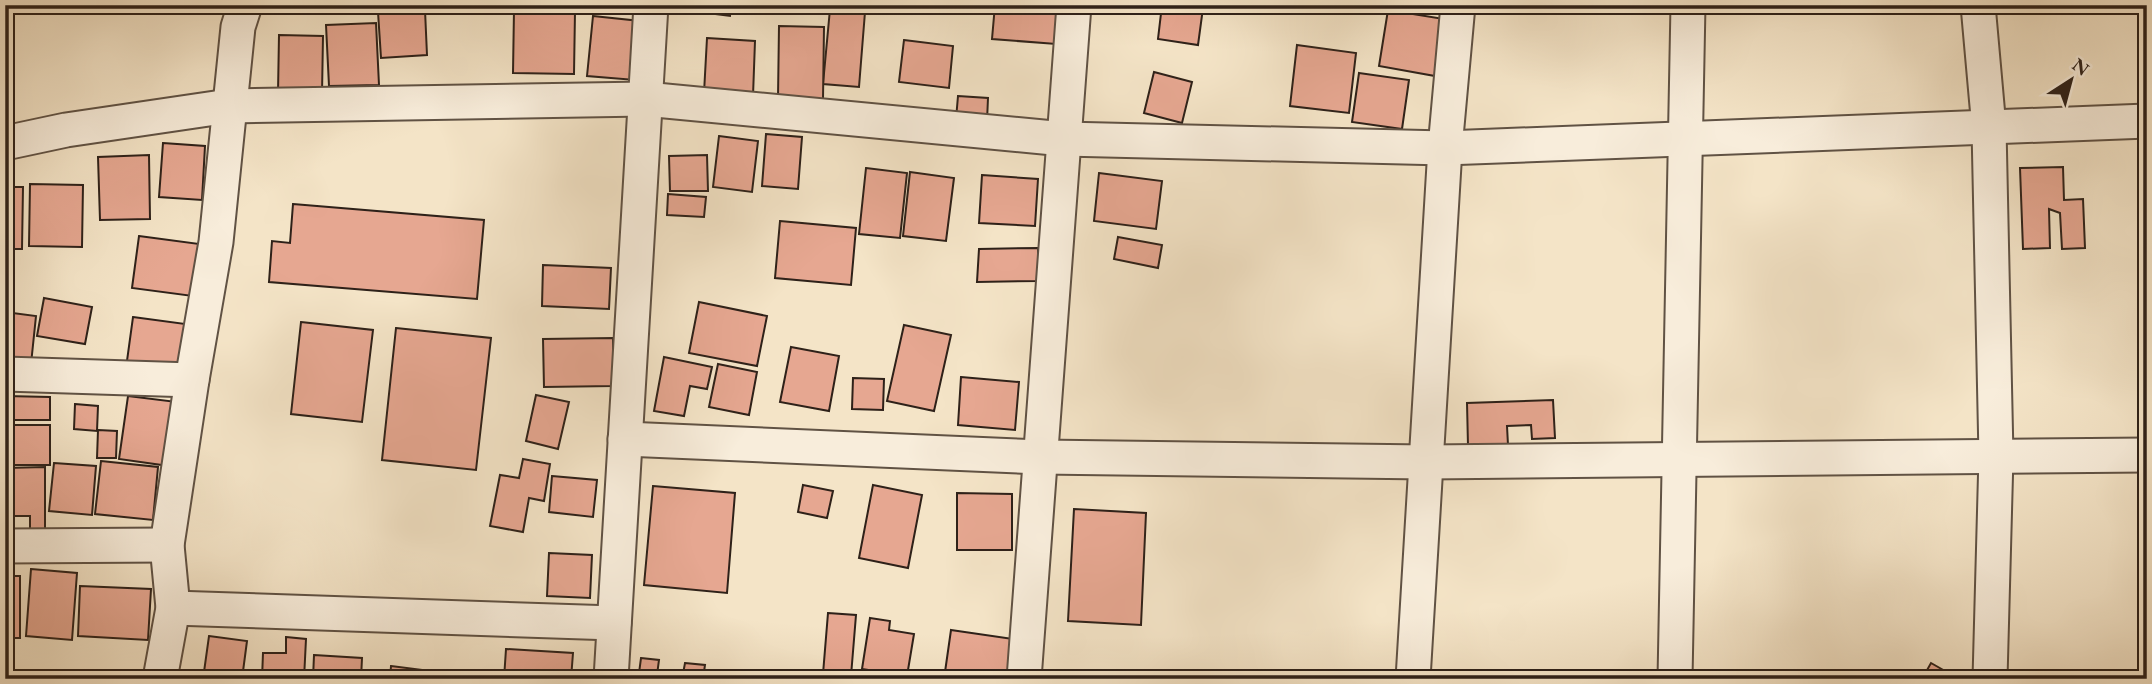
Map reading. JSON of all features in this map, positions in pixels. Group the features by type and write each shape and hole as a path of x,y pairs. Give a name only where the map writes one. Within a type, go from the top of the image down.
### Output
{"street":[{"path":"160,679 173,608 167,545 216,243 238,27 245,5"},
{"path":"611,679 651,5"},
{"path":"1024,679 1074,5"},
{"path":"1413,679 1445,148 1458,5"},
{"path":"1675,679 1688,5"},
{"path":"1978,5 1989,128 1996,456 1990,679"},
{"path":"5,143 66,130 229,106 645,99 1064,139 1445,148 2147,121"},
{"path":"5,374 192,380"},
{"path":"625,439 1041,457 1427,462 2147,455"},
{"path":"5,546 167,545"},
{"path":"173,608 614,623"}],"building":[{"path":"684,5 731,5 730,16 683,10"},
{"path":"995,5 1059,5 1056,44 992,39"},
{"path":"1162,5 1203,8 1198,45 1158,39"},
{"path":"830,9 865,12 859,87 823,84"},
{"path":"425,10 427,55 381,58 378,12"},
{"path":"514,10 575,11 574,74 513,73"},
{"path":"1388,10 1444,19 1435,76 1379,66"},
{"path":"593,16 640,21 635,80 587,76"},
{"path":"376,23 379,85 329,86 326,25"},
{"path":"779,26 824,27 823,99 778,98"},
{"path":"279,35 323,36 322,94 278,93"},
{"path":"707,38 755,41 753,96 704,93"},
{"path":"904,40 953,46 949,88 899,82"},
{"path":"1297,45 1356,53 1349,113 1290,106"},
{"path":"1154,72 1192,82 1182,123 1144,113"},
{"path":"1359,73 1409,80 1402,129 1352,122"},
{"path":"958,96 988,98 987,121 956,119"},
{"path":"766,134 802,137 798,189 762,186"},
{"path":"719,136 758,141 752,192 713,187"},
{"path":"163,143 205,146 202,200 159,197"},
{"path":"149,155 150,219 100,220 98,157"},
{"path":"707,155 708,191 670,191 669,156"},
{"path":"2063,167 2064,200 2083,199 2085,248 2062,249 2060,213 2049,209 2050,248 2023,249 2020,168"},
{"path":"866,168 907,173 900,238 859,234"},
{"path":"910,172 954,178 946,241 903,236"},
{"path":"1099,173 1162,181 1156,229 1094,221"},
{"path":"982,175 1038,179 1035,226 979,223"},
{"path":"30,184 83,185 82,247 29,246"},
{"path":"5,187 23,187 22,249 5,249"},
{"path":"668,194 706,197 704,217 667,215"},
{"path":"293,204 484,220 477,299 269,282 272,241 290,243"},
{"path":"780,221 856,228 851,285 775,278"},
{"path":"139,236 207,245 200,297 132,288"},
{"path":"1118,237 1162,245 1158,268 1114,259"},
{"path":"1038,248 1038,281 977,282 979,249"},
{"path":"543,265 611,268 609,309 542,306"},
{"path":"44,298 92,307 85,344 37,336"},
{"path":"699,302 767,316 757,366 689,353"},
{"path":"5,312 36,316 31,364 5,362"},
{"path":"133,317 193,325 187,375 126,368"},
{"path":"301,322 373,330 362,422 291,414"},
{"path":"904,325 951,335 934,411 887,401"},
{"path":"396,328 491,338 476,470 382,460"},
{"path":"613,338 613,386 544,387 543,339"},
{"path":"791,347 839,356 829,411 780,402"},
{"path":"664,357 712,367 707,389 690,386 684,416 654,411"},
{"path":"718,364 757,372 749,415 709,407"},
{"path":"961,377 1019,382 1015,430 958,425"},
{"path":"853,378 884,379 883,410 852,409"},
{"path":"536,395 569,402 558,449 526,441"},
{"path":"5,396 50,397 50,420 5,420"},
{"path":"128,396 177,402 169,466 119,459"},
{"path":"1553,400 1555,438 1532,439 1531,425 1507,426 1508,445 1468,446 1467,403"},
{"path":"75,404 98,406 97,431 74,429"},
{"path":"5,425 50,425 50,465 5,465"},
{"path":"98,430 117,431 116,458 97,458"},
{"path":"523,459 550,464 544,501 529,498 523,532 490,526 500,475 519,478"},
{"path":"101,461 158,467 153,520 95,514"},
{"path":"54,463 96,466 92,515 49,511"},
{"path":"45,467 45,530 30,530 30,516 6,516 5,468"},
{"path":"552,476 597,480 593,517 549,512"},
{"path":"803,485 833,491 827,518 798,512"},
{"path":"873,485 922,495 908,568 859,558"},
{"path":"653,486 735,493 727,593 644,585"},
{"path":"957,493 1012,494 1012,550 957,550"},
{"path":"1074,509 1146,513 1141,625 1068,621"},
{"path":"549,553 592,555 590,598 547,596"},
{"path":"31,569 77,573 72,640 26,636"},
{"path":"5,576 20,576 20,638 5,638"},
{"path":"80,586 151,589 148,640 78,636"},
{"path":"828,613 856,615 851,676 823,674"},
{"path":"870,618 890,621 889,630 914,634 907,676 862,669"},
{"path":"951,630 1019,640 1014,679 944,679"},
{"path":"209,636 247,641 242,679 203,679"},
{"path":"286,637 306,639 304,679 262,679 263,653 286,653"},
{"path":"506,649 573,653 571,679 504,679"},
{"path":"314,655 362,658 361,679 313,679"},
{"path":"641,658 659,660 657,675 639,673"},
{"path":"685,663 705,665 703,679 682,679"},
{"path":"1931,663 1959,679 1922,679"},
{"path":"391,666 431,671 430,679 390,679"},
{"path":"5,675 54,677 54,679 5,679"}]}
